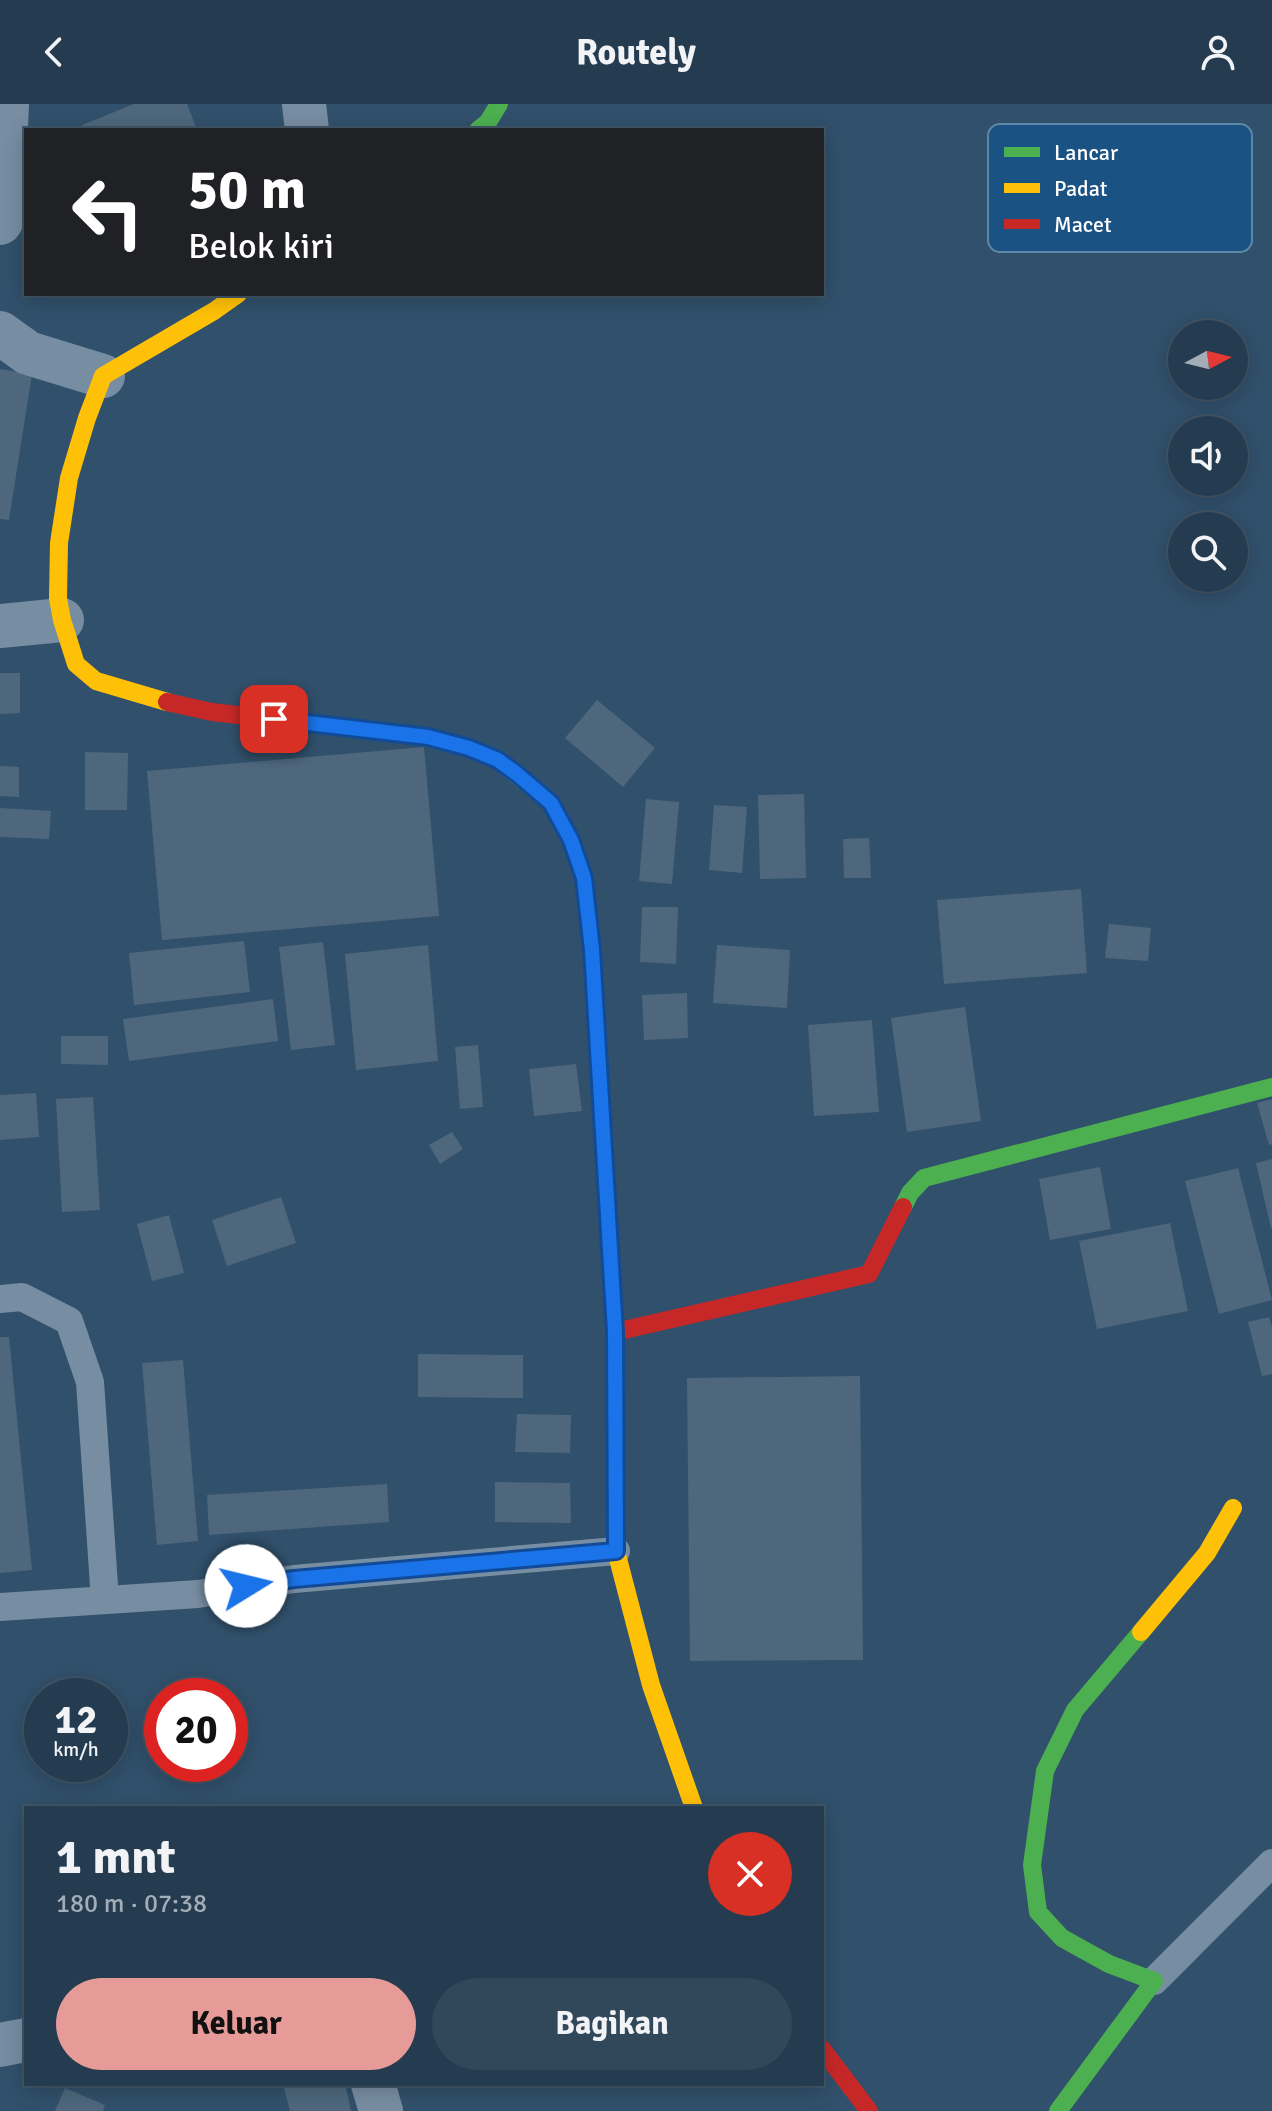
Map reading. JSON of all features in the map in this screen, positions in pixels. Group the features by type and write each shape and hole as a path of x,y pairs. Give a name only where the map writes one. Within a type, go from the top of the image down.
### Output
{"street":[{"path":"0,223 5,179 7,104"},
{"path":"304,104 307,128"},
{"path":"480,128 499,104"},
{"path":"235,296 103,376 69,478 59,543 58,598 62,620 76,664 96,681 161,701 212,712 428,737 498,760 551,803 571,840 584,878 592,950 615,1332 616,1551 651,1685 693,1806"},
{"path":"0,333 28,353 103,376"},
{"path":"0,626 62,620"},
{"path":"615,1332 869,1274 910,1193 924,1178 1272,1087"},
{"path":"1058,2111 1154,1981 1109,1964 1062,1938 1038,1912 1032,1865 1045,1771 1075,1710 1207,1553 1233,1508"},
{"path":"0,2045 24,2040"},
{"path":"824,2052 869,2111"},
{"path":"374,2086 381,2111"}],"lane":[{"path":"0,1299 22,1297 69,1321 90,1382 105,1600"},
{"path":"0,1607 198,1594 294,1579 616,1551"},
{"path":"1154,1981 1272,1863"}],"building":[{"path":"134,104 187,104 196,128 83,128 82,125"},
{"path":"0,369 32,374 9,520 0,519"},
{"path":"0,673 20,673 20,713 0,714"},
{"path":"597,700 655,748 623,787 565,738"},
{"path":"424,747 439,916 162,940 147,771"},
{"path":"85,752 128,753 127,810 85,810"},
{"path":"0,766 19,767 19,797 0,796"},
{"path":"804,794 806,878 760,879 758,795"},
{"path":"646,799 679,802 672,884 639,881"},
{"path":"714,805 747,807 742,873 709,870"},
{"path":"0,808 51,811 49,839 0,837"},
{"path":"869,838 871,878 844,878 843,839"},
{"path":"1081,889 1087,973 944,984 937,900"},
{"path":"642,907 678,907 676,964 640,962"},
{"path":"1109,924 1151,928 1148,961 1105,958"},
{"path":"244,941 250,992 134,1005 129,953"},
{"path":"323,942 335,1045 291,1050 279,947"},
{"path":"428,945 438,1061 356,1070 345,954"},
{"path":"717,945 790,950 787,1008 713,1003"},
{"path":"687,993 688,1038 644,1040 642,995"},
{"path":"273,999 278,1041 129,1061 123,1019"},
{"path":"965,1007 981,1121 907,1132 891,1018"},
{"path":"872,1020 879,1112 814,1116 808,1025"},
{"path":"61,1036 108,1036 108,1065 61,1064"},
{"path":"478,1045 483,1107 460,1109 455,1047"},
{"path":"576,1064 582,1111 534,1116 529,1069"},
{"path":"36,1093 39,1137 0,1140 0,1095"},
{"path":"93,1097 100,1210 62,1212 56,1099"},
{"path":"1272,1099 1272,1144 1269,1145 1257,1103"},
{"path":"452,1132 463,1149 440,1164 429,1145"},
{"path":"1272,1159 1272,1228 1271,1228 1256,1163"},
{"path":"1100,1167 1111,1229 1050,1240 1039,1179"},
{"path":"1238,1168 1272,1300 1219,1314 1185,1181"},
{"path":"281,1197 296,1243 227,1266 212,1220"},
{"path":"169,1215 184,1273 152,1281 137,1224"},
{"path":"1170,1223 1188,1311 1097,1329 1079,1241"},
{"path":"1269,1317 1272,1327 1272,1374 1262,1376 1248,1322"},
{"path":"0,1337 9,1337 32,1570 0,1573"},
{"path":"418,1354 523,1355 523,1398 418,1397"},
{"path":"183,1360 198,1541 157,1545 142,1363"},
{"path":"860,1376 863,1660 690,1661 687,1378"},
{"path":"517,1414 571,1415 570,1453 515,1452"},
{"path":"495,1482 570,1483 571,1523 495,1522"},
{"path":"387,1484 389,1522 209,1535 207,1495"},
{"path":"284,2086 345,2086 351,2111 290,2111"},
{"path":"65,2088 105,2105 103,2111 55,2111"}],"traffic: fast":[{"path":"480,128 499,104"},
{"path":"420,736 469,748 498,760 551,803 571,840 584,878 592,950 615,1332 615,1387"},
{"path":"903,1207 910,1193 924,1178 1272,1087"},
{"path":"1058,2111 1154,1981 1109,1964 1062,1938 1038,1912 1032,1865 1045,1771 1075,1710 1141,1632"}],"traffic: slow":[{"path":"167,702 96,681 76,664 58,598 59,543 69,478 103,376 235,296"},
{"path":"615,1387 616,1551 651,1685 693,1806"},
{"path":"1141,1632 1207,1553 1233,1508"}],"traffic: jam":[{"path":"167,702 212,712 420,736"},
{"path":"615,1332 869,1274 903,1207"},
{"path":"824,2052 869,2111"}],"route":[{"path":"246,1586 294,1579 616,1551 615,1332 592,950 584,878 571,840 551,803 498,760 469,748 428,737 274,719"}]}
